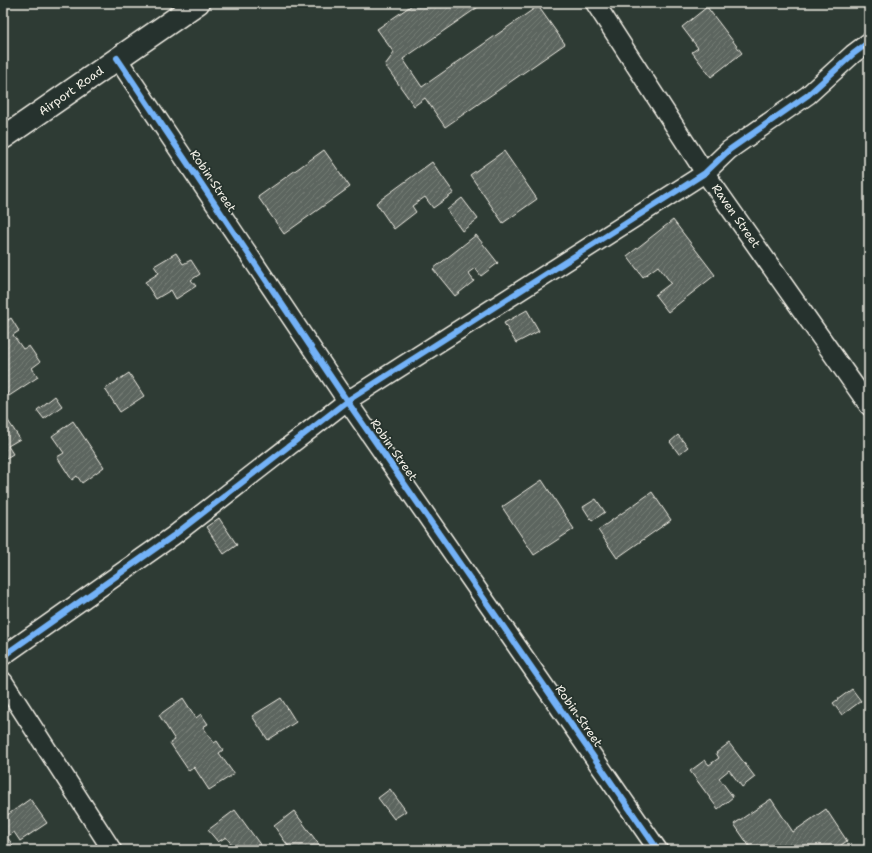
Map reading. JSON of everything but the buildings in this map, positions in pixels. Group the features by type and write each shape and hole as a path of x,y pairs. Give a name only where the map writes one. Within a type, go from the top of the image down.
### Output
{"street":[{"name":"Airport Road","path":"3,138 198,3"},
{"name":"Raven Street","path":"595,3 705,173 869,406"},
{"path":"3,656 173,536 347,401 705,173 729,150 808,95 853,54 869,42"},
{"name":"Robin Street","path":"118,58 347,401 658,850"},
{"path":"3,682 112,850"}],"cycle path":[{"path":"3,656 173,536 347,401 705,173 729,150 808,95 853,54 869,42"},
{"path":"117,58 347,401 658,850"}]}
